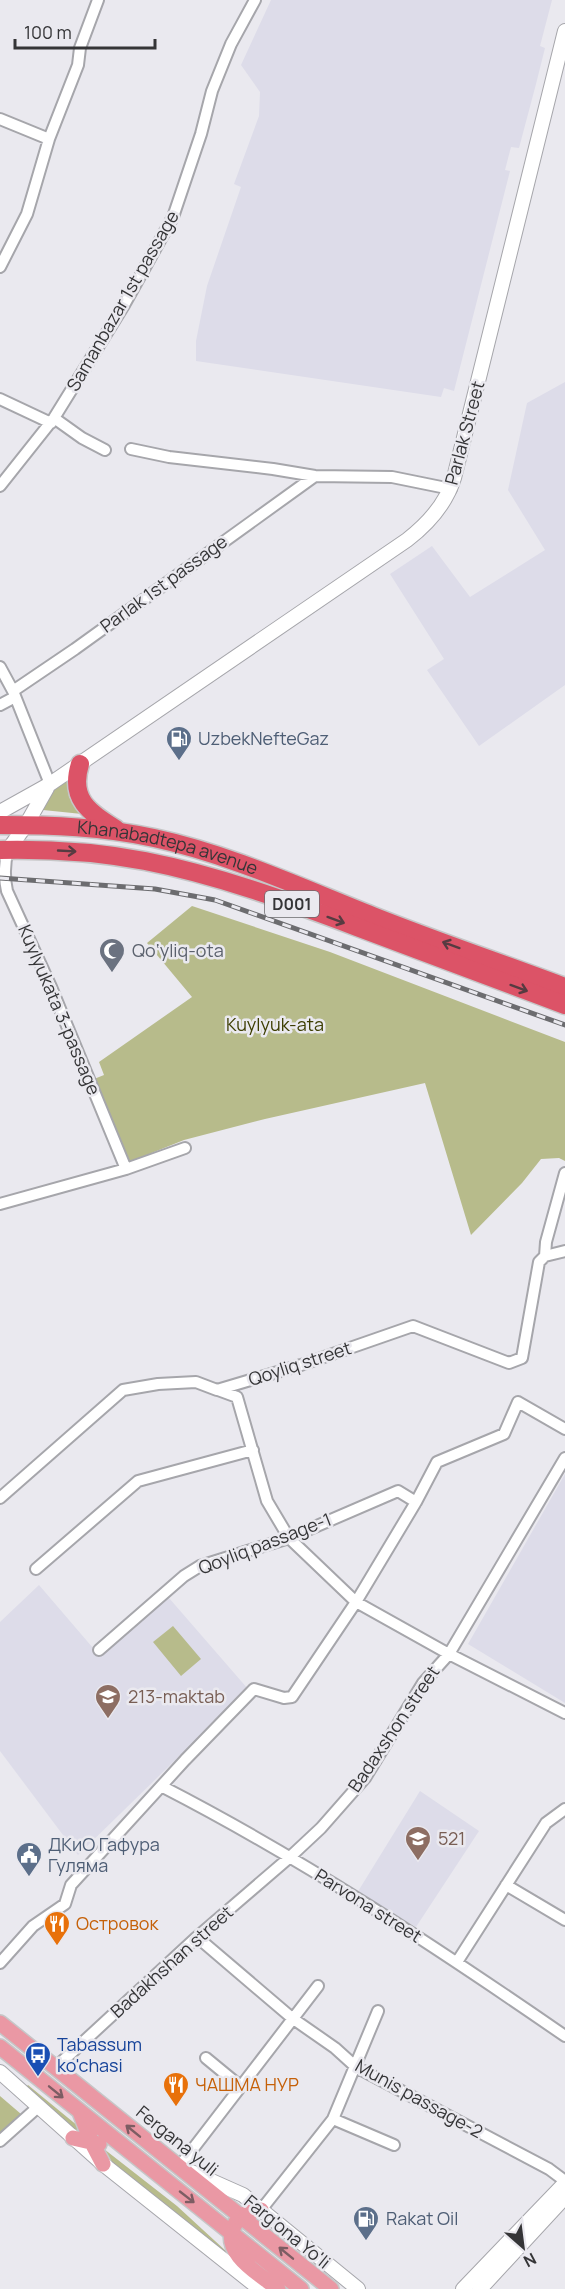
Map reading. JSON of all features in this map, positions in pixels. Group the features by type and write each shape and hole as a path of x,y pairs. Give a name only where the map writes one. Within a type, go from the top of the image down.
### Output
{"highway":[{"path":"80,764 76,774 76,786 81,801 97,817 120,832"},
{"name":"Khanabadtepa avenue","path":"0,825 74,827 158,839 209,854 565,987"},
{"name":"Khanabadtepa avenue","path":"4,850 66,851 108,855 219,880 309,910 565,1005"}],"main road":[{"name":"Parlak Street","path":"0,812 80,764 414,535 439,510 451,489 565,31"},
{"name":"Parlak Street","path":"4,850 26,825 50,784"},
{"name":"Fergana yuli","path":"0,2023 331,2289"},
{"name":"Fergana yuli","path":"0,2046 301,2289"},
{"path":"0,2072 103,2164 260,2289"},
{"path":"80,2112 92,2144 103,2164"},
{"path":"73,2138 92,2144 124,2148"},
{"name":"Farg'ona Yo'li","path":"179,2167 243,2195 358,2289"},
{"path":"463,2289 565,2182"},
{"path":"480,2289 565,2197"},
{"path":"261,2210 252,2211 241,2217 231,2232 233,2249 278,2289"}],"street":[{"path":"0,267 3,255 27,214 49,139 78,65 80,48 98,0"},
{"name":"Samanbazar 1st passage","path":"0,486 53,420 124,305 173,218 188,176 212,91 231,44 255,0"},
{"path":"0,119 49,139"},
{"path":"0,399 53,420 105,450"},
{"path":"131,449 169,457 315,476 392,477 451,489"},
{"name":"Parlak 1st passage","path":"0,705 315,476"},
{"path":"0,667 14,694 50,784"},
{"name":"Kuylyukata 3-passage","path":"4,850 4,876 7,891 51,987 126,1168"},
{"path":"0,1204 126,1168 185,1148"},
{"name":"Qoyliq street","path":"217,1390 300,1365 413,1326 509,1363 522,1358 539,1262 545,1250 565,1173"},
{"path":"545,1250 565,1251"},
{"path":"0,1497 123,1390 158,1384 196,1382 237,1397 267,1501 289,1538 356,1602 449,1654 565,1713"},
{"path":"0,1963 33,1926 65,1904 71,1885 254,1689 284,1698 292,1697 356,1602 416,1502 437,1462 504,1434 518,1402 565,1429"},
{"path":"36,1569 138,1481 253,1450"},
{"path":"449,1654 565,1458"},
{"name":"Qoyliq passage-1","path":"99,1650 184,1576 200,1566 289,1538 398,1491 416,1502"},
{"name":"Badaxshon street","path":"290,1857 321,1828 365,1778 423,1683 449,1654"},
{"name":"Parvona street","path":"163,1787 290,1857 457,1962 565,2036"},
{"path":"457,1962 546,1823 565,1809"},
{"name":"Badakhshan street","path":"56,2068 197,1937 290,1857"},
{"path":"506,1885 565,1920"},
{"name":"Munis passage-2","path":"197,1937 238,1975 292,2018 335,2048 356,2067 549,2169 565,2182"},
{"path":"179,2167 318,1986"},
{"path":"261,2210 333,2119 378,2011"},
{"path":"206,2058 240,2086"},
{"path":"0,2142 38,2107"},
{"path":"333,2119 394,2145"}],"shaded area":[{"path":"271,0 552,0 540,46 545,48 536,84 519,148 511,147 505,170 510,171 454,391 444,388 441,397 196,361 196,341 207,286 241,187 234,184 259,116 260,92 241,65"},
{"path":"565,382 565,685 479,746 427,670 444,659 390,574 432,546 470,597 545,550 508,490 527,403"},
{"path":"565,1474 565,1703 468,1644"},
{"name":"213-maktab","path":"39,1585 99,1655 169,1598 248,1689 78,1855 0,1751 0,1622"},
{"name":"521","path":"420,1791 479,1831 416,1927 357,1893"}],"green space":[{"path":"68,780 69,797 82,814 43,810 43,798"},
{"name":"Kuylyuk-ata","path":"192,906 330,952 565,1042 565,1161 559,1158 541,1159 522,1183 471,1235 425,1083 184,1140 129,1162 94,1079 104,1075 99,1062 192,997 147,943"},
{"path":"173,1626 201,1659 181,1676 153,1642"},
{"path":"28,2085 84,2131 82,2137 26,2087"},
{"path":"0,2096 21,2114 0,2134"},
{"path":"104,2149 177,2206 227,2252 225,2253 102,2155"}],"railway":[{"path":"0,878 155,889 215,900 565,1025"}],"place":[{"name":"UzbekNefteGaz","path":"179,762"},
{"name":"Qo‘yliq-ota","path":"112,974"},
{"name":"213-maktab","path":"108,1720"},
{"name":"521","path":"418,1862"},
{"name":"ДКиО Гафура Гуляма","path":"29,1878"},
{"name":"Островок","path":"57,1947"},
{"name":"Tabassum ko'chasi","path":"38,2078"},
{"name":"ЧАШМА НУР","path":"176,2108"},
{"name":"Rakat Oil","path":"366,2242"}]}
